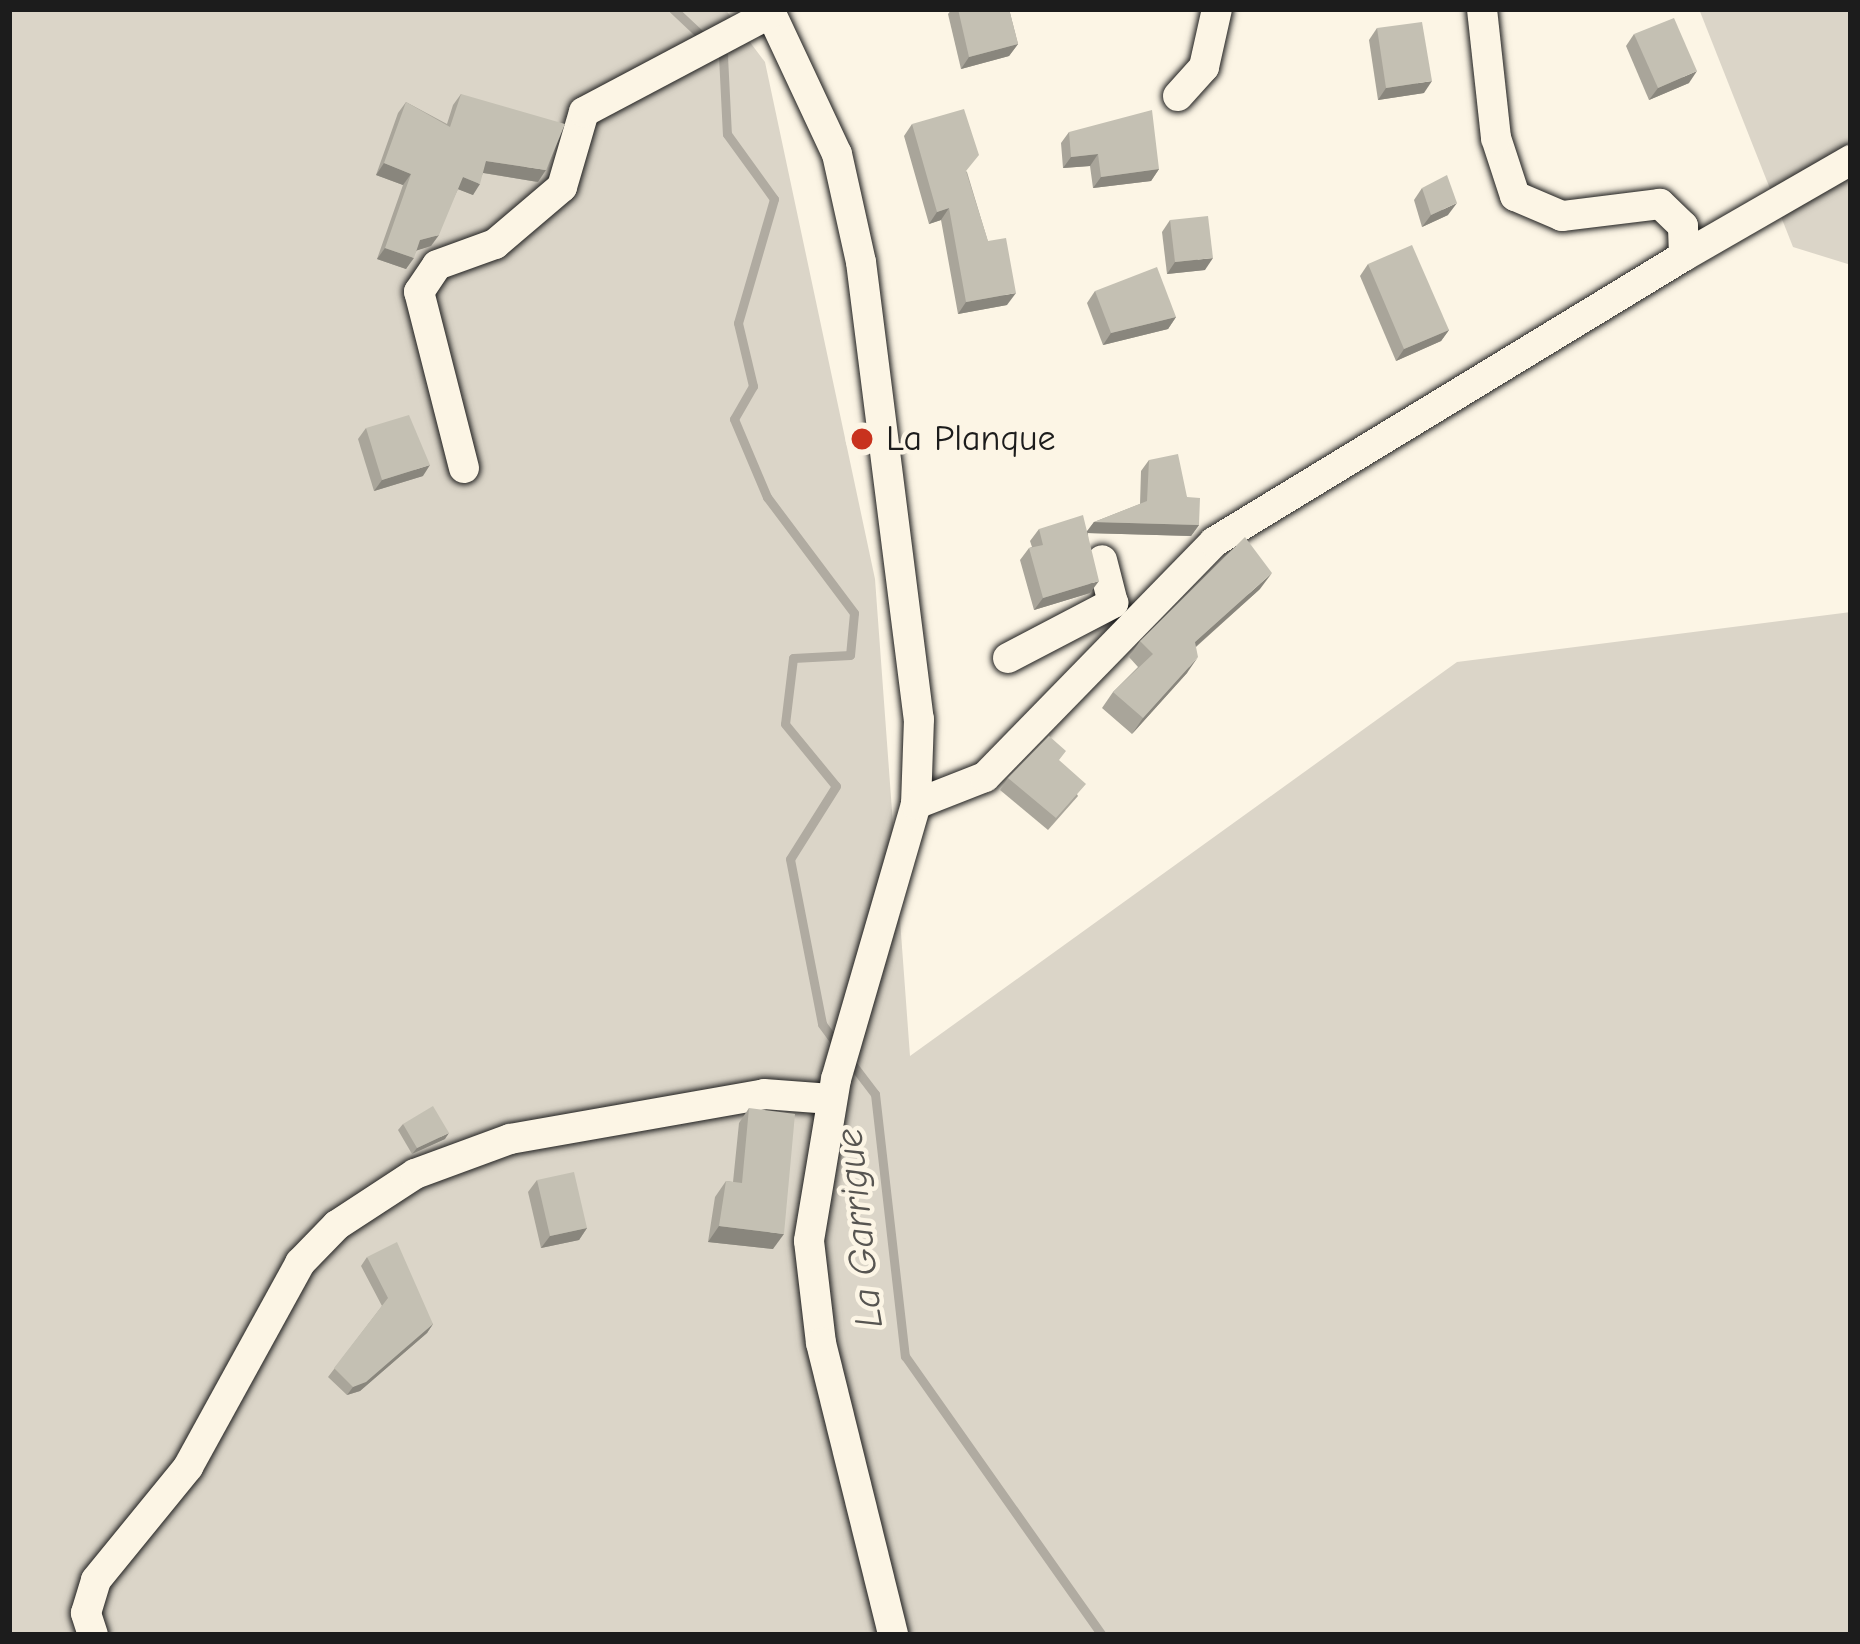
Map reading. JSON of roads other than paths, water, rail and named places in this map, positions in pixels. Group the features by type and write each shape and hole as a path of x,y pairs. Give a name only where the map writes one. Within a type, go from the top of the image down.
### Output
{"street":[{"path":"1178,96 1204,67 1217,9"},
{"path":"1482,9 1496,139 1515,196 1562,216 1660,204 1683,226 1684,256"},
{"path":"464,468 419,292 437,265 494,244 562,187 584,112 770,11 837,154 861,262 912,638 916,804 834,1089 809,1241 821,1343 893,1635"},
{"path":"916,804 985,777 1214,542 1851,160"},
{"path":"1008,658 1112,603 1102,560"},
{"path":"93,1635 86,1612 96,1580 188,1467 290,1279 337,1225 416,1174 510,1139 764,1094 834,1089"}],"waterway":[{"name":"La Garrigue","path":"673,9 723,56 727,134 774,199 738,323 753,386 734,419 767,497 854,613 850,655 793,658 785,724 836,786 790,859 822,1024 839,1047"},
{"name":"La Garrigue","path":"849,1060 875,1094 905,1356 1102,1635"}],"place":[{"name":"La Planque","path":"862,439"}]}
